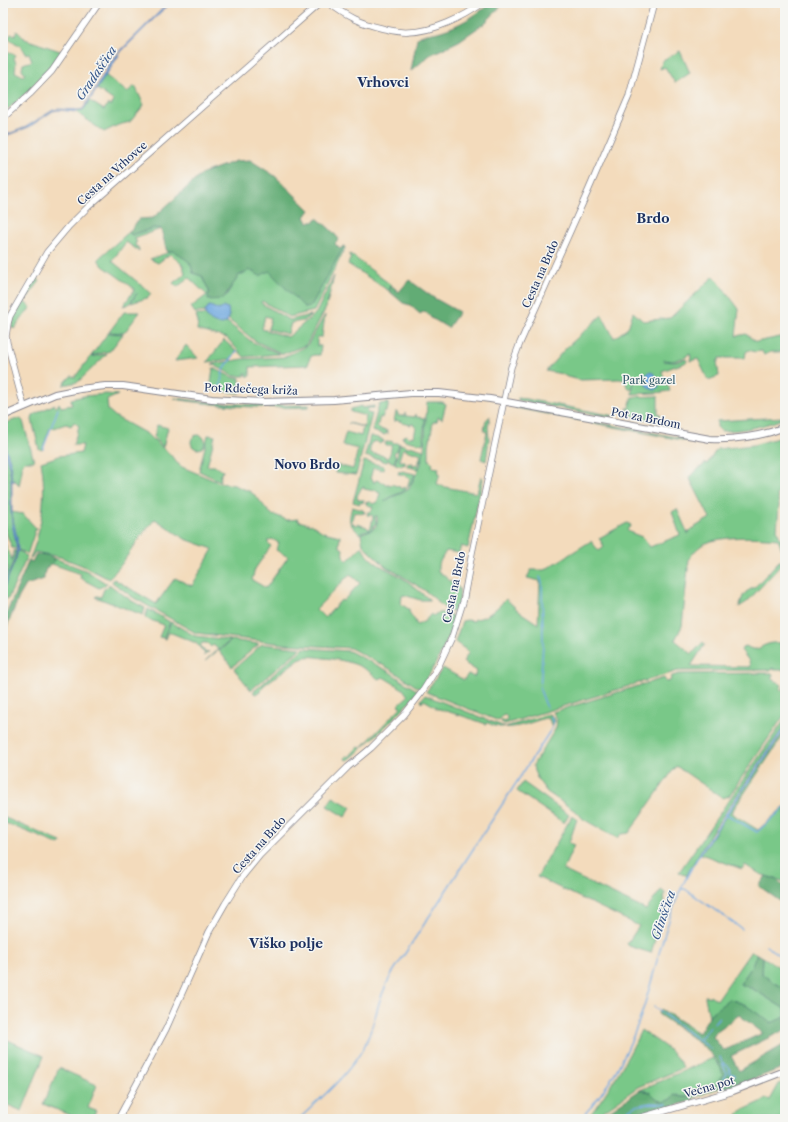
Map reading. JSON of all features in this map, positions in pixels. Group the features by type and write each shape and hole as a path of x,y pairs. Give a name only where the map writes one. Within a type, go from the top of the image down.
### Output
{"main road":[{"name":"Pot Rdečega križa","path":"3,416 63,392 110,385 212,399 251,402 322,401 426,393 466,395 504,401"},
{"name":"Pot za Brdom","path":"504,401 705,439 729,440 752,437 785,427"},
{"name":"Večna pot","path":"636,1119 741,1088 785,1071"}],"street":[{"path":"3,118 30,94 52,71 99,3"},
{"name":"Cesta na Vrhovce","path":"24,407 10,359 6,338 7,328 10,316 46,252 69,226 87,209 320,3"},
{"path":"329,3 343,14 360,22 391,30 409,32 426,30 445,24 467,14 483,3"},
{"name":"Cesta na Brdo","path":"118,1119 166,1029 209,932 242,877 256,859 282,833 404,715 422,692 439,665 452,637 461,609 512,366 520,343 590,189 629,96 654,3"}],"green space":[{"path":"491,3 504,3 485,23 459,41 430,55 411,71 417,38 422,35 448,29 461,23"},
{"path":"17,31 25,39 63,52 46,73 44,73 26,93 8,109 4,109 5,111 3,113 3,52 16,55 14,58 16,63 15,72 23,76 25,74 22,69 23,64 32,61 29,53 26,54 20,45 8,37 11,34 15,35"},
{"path":"680,51 690,73 675,83 665,67 660,69 663,60"},
{"path":"105,75 127,92 135,86 144,105 130,122 118,125 104,132 76,112 83,110 90,101 104,110 108,104 111,106 114,101 97,89"},
{"path":"250,160 275,176 310,210 305,217 308,222 314,222 317,218 339,239 335,244 340,249 344,245 311,306 307,308 304,307 269,271 260,276 250,270 238,276 223,299 208,300 209,291 202,276 193,273 189,262 174,251 167,252 161,229 154,228 131,235 129,232 139,219 153,218 203,173 236,161"},
{"path":"154,228 161,229 134,238 137,242 135,243 136,247 138,247 139,251 126,242 112,261 151,293 147,298 131,303 137,293 129,304 123,306 135,289 103,266 99,261 99,258 129,232 132,235"},
{"path":"344,246 345,248 314,311 289,317 262,301 261,303 289,320 311,315 303,321 291,323 288,334 268,329 271,318 265,316 262,329 288,337 316,313 334,276 326,308 306,345 283,354 255,341 229,320 228,308 224,307 219,310 210,306 205,312 195,313 191,307 207,295 189,278 177,287 173,283 185,274 183,265 170,254 158,263 150,259 167,252 174,251 189,262 193,273 202,276 209,291 208,296 226,296 238,276 250,270 254,273 269,270 307,308 311,306"},
{"path":"350,254 391,285 389,291 348,264 351,257 349,256"},
{"name":"Park gazel","path":"714,276 739,309 736,336 746,334 756,342 785,336 785,352 771,352 764,355 762,351 755,352 749,350 746,352 745,358 719,358 719,361 717,361 719,376 708,380 698,359 690,361 690,354 686,357 673,361 664,360 674,362 686,359 687,362 662,371 666,385 668,385 670,391 656,393 632,394 634,382 631,390 627,386 625,380 580,380 546,371 564,350 602,315 614,338 628,328 633,312 643,321 670,318"},
{"path":"36,278 40,281 24,302 31,307 14,329 11,326 13,318"},
{"path":"409,280 434,298 459,312 448,328 432,319 427,313 423,312 420,314 410,305 403,303 389,291 391,285 399,292"},
{"path":"124,312 140,312 124,333 109,332"},
{"path":"196,315 205,315 209,320 221,324 227,322 252,342 280,354 244,357 227,338 197,330 198,322"},
{"path":"325,315 322,337 317,337 317,346 321,346 320,355 310,357 308,365 250,367 250,376 247,376 247,373 245,373 245,376 234,376 212,364 243,359 284,357 307,346"},
{"path":"108,333 123,334 110,351 91,356"},
{"path":"224,340 236,351 231,359 207,362"},
{"path":"186,345 198,358 175,361"},
{"path":"107,354 78,382 63,385 71,376 75,377 90,357"},
{"path":"213,368 234,378 240,378 240,393 210,390"},
{"path":"106,394 118,395 107,400 108,410 116,417 147,434 153,440 154,439 182,467 220,483 234,485 249,491 256,496 274,516 275,515 287,520 298,519 298,521 311,524 323,532 340,536 339,546 343,549 343,556 347,561 362,546 373,561 405,579 430,600 420,600 404,595 402,596 401,604 410,610 409,612 417,625 425,621 431,614 433,616 438,613 444,613 455,618 440,655 420,689 390,669 350,648 284,644 196,633 134,598 112,582 114,579 156,604 175,578 192,586 213,549 185,539 155,519 109,579 81,565 60,557 35,552 30,558 38,535 42,511 44,486 41,462 59,456 81,453 83,445 73,445 79,426 74,422 71,426 66,424 50,428 42,450 39,449 32,420 33,415 55,404 54,406 57,407 59,403 61,407 72,405 71,399","holes":["272,539 279,543 276,550 288,557 266,588 252,580 255,569 271,546 268,541","350,574 360,583 343,601 341,600 325,618 316,609"]},
{"path":"658,396 658,414 660,415 661,422 630,416 628,414 627,408 629,408 632,397"},
{"path":"518,398 615,416 609,417 522,401 518,400"},
{"path":"174,399 242,404 309,405 309,407 275,408 225,405"},
{"path":"427,402 442,402 446,404 442,419 438,417 437,421 433,422 429,446 429,460 433,463 432,467 439,468 438,472 440,473 437,484 477,493 481,476 483,479 468,548 461,546 459,553 446,551 438,565 438,571 459,588 460,594 456,611 452,612 444,608 424,590 386,567 363,545 361,534 371,530 364,531 360,534 351,525 350,516 352,507 363,510 365,513 362,514 354,512 351,523 354,523 354,525 357,524 367,527 369,529 371,527 373,517 372,515 367,515 368,512 371,512 373,507 366,504 366,502 368,503 369,501 373,504 377,503 380,493 375,490 364,489 364,487 362,487 357,496 358,500 364,500 363,503 361,502 360,504 353,502 364,461 384,467 384,470 373,468 370,479 373,480 374,483 376,480 387,485 388,483 390,486 391,484 402,489 403,487 407,488 403,492 391,497 385,502 409,489 421,464 424,451","holes":["375,516 377,516 376,525 371,530 376,523"]},
{"path":"388,403 388,408 385,413 384,412 382,418 380,417 377,427 381,430 386,430 388,434 386,433 385,435 372,431 379,404"},
{"path":"361,406 362,408 374,406 374,408 368,408 367,413 372,414 356,475 335,473 337,465 353,469 358,449 342,445 346,432 361,436 363,427 348,423 364,427 366,416 351,412 351,409"},
{"path":"516,408 697,441 697,443"},
{"path":"396,412 398,412 398,416 405,416 405,413 406,416 415,417 416,414 416,417 425,418 423,444 404,440 404,438 402,438 406,435 410,438 411,436 414,437 416,427 414,424 411,425 402,423 402,421 399,422 397,420 394,421"},
{"path":"490,416 486,461 481,459 487,432 484,431 486,420"},
{"path":"785,417 762,426 746,429 721,431 717,427 717,421"},
{"path":"21,419 23,421 34,461 25,461 22,464 19,486 15,480 12,481 10,461 3,440 3,424"},
{"path":"157,425 168,428 163,447 154,437"},
{"path":"195,435 201,435 205,439 205,445 201,449 195,449 191,445 191,439"},
{"path":"208,435 215,436 207,466 215,466 223,471 221,472 221,476 219,476 221,477 220,481 199,471"},
{"path":"370,436 382,439 384,441 380,444 376,441 372,442 370,445 370,452 375,455 385,456 385,458 389,456 391,448 391,445 385,445 386,442 389,441 399,443 397,451 395,451 394,455 396,456 394,463 388,460 387,462 379,460 379,458 376,459 365,456"},
{"path":"785,436 785,488 777,495 779,505 777,531 785,549 785,558 778,539 751,537 730,538 711,541 704,544 694,552 689,559 682,626 675,640 692,654 703,642 705,644 691,666 750,667 749,661 741,650 743,647 746,646 757,649 770,643 785,643 785,670 777,670 773,668 770,670 678,671 505,724 501,722 502,720 506,722 507,717 505,715 502,716 499,721 426,692 443,668 464,680 468,674 474,677 477,671 463,662 469,652 455,642 462,621 474,621 475,619 484,617 506,599 520,612 538,624 540,581 527,578 531,570 544,570 591,541 599,551 604,547 599,538 627,523 631,525 627,530 642,537 650,547 680,535 672,512 677,509 688,534 690,530 710,518 689,477 706,463 707,464 717,449 753,445"},
{"path":"400,444 423,450 422,458 417,469 407,466 408,463 413,463 412,467 415,464 418,465 421,454 405,450 406,449 404,448 399,460 405,461 405,465 402,464 402,466 395,464"},
{"path":"3,446 10,470 11,511 17,549 12,548 3,525"},
{"path":"399,471 415,474 407,488 410,478 406,477 406,475 398,474"},
{"path":"12,512 23,514 36,528 27,555 18,550"},
{"path":"3,539 12,560 14,550 16,551 3,587 3,582 8,567 3,565"},
{"path":"18,551 27,557 8,599 3,597 5,585"},
{"path":"36,554 47,555 54,558 52,564 45,570 44,579 26,585 19,597 5,631 5,635 3,635 3,622 29,560 32,562"},
{"path":"54,558 87,571 107,584 99,588 80,578 81,574 52,564"},
{"path":"779,561 781,561 782,564 747,602 739,607 746,592 756,586"},
{"path":"110,585 132,601 145,608 143,615 95,597 101,597 104,589"},
{"path":"148,609 170,622 163,638 159,637 164,625 145,618"},
{"path":"171,622 195,636 231,640 205,661 218,649 213,645 211,647 207,643 202,643 200,646 206,653 208,651 209,652 203,656 205,654 196,643 169,632 166,639 164,639"},
{"path":"232,640 259,644 232,667 219,651"},
{"path":"262,644 301,648 251,690 234,669"},
{"path":"304,648 349,651 388,671 400,679 399,680 418,691 386,726 350,759 346,760 345,758 347,755 349,757 358,747 361,748 401,707 398,705 408,696 403,689 383,677 378,679 360,666 339,660 311,657 299,659 263,686 261,691 255,694 253,692"},
{"path":"772,673 773,675 771,678 782,685 780,689 782,691 785,686 785,714 729,796 723,798 676,766 629,833 621,834 617,838 583,819 578,813 547,792 538,780 534,771 533,765 556,728 557,719 553,712 664,678 666,682 670,681 672,676 679,674"},
{"path":"425,695 505,727 495,726 488,723 486,724 436,709 436,707 424,700 422,703 421,700"},
{"path":"549,714 554,718 555,722 552,723 552,727 549,719 545,718 516,726 505,727"},
{"path":"785,719 785,725 711,833 686,876 684,874 683,875 679,872"},
{"path":"785,730 785,733 731,813 758,830 785,806 785,882 760,874 745,865 742,869 701,854"},
{"path":"523,782 569,815 564,823 517,791"},
{"path":"333,797 351,807 345,817 327,806"},
{"path":"572,816 577,819 569,843 574,845 563,870 646,910 661,890 665,893 662,916 651,953 627,944 639,926 537,877"},
{"path":"3,817 61,842 60,845 3,822"},
{"path":"766,876 777,880 785,887 785,905 759,886"},
{"path":"751,951 757,954 751,968 740,984 753,989 785,1009 785,1017 771,1024 744,1004 711,1013 709,1017 705,997 706,995 709,997 710,995 717,1000"},
{"path":"757,954 763,957 762,974 774,983 785,988 785,1009 753,989 740,984 751,968"},
{"path":"763,957 785,971 785,988 774,983 762,974"},
{"path":"730,999 744,1004 771,1023 785,1017 785,1030 731,1056 739,1071 785,1044 785,1067 735,1086 716,1089 716,1083 723,1074 720,1065 696,1041 658,1014 661,1009 699,1033 711,1013","holes":["739,1015 763,1033 723,1050 713,1037 717,1031"]},
{"path":"641,1030 671,1051 676,1056 683,1068 638,1087 592,1119 587,1119 617,1076"},
{"path":"3,1038 44,1056 22,1111 3,1103"},
{"path":"713,1058 721,1068 723,1075 716,1083 716,1089 693,1098 692,1096 682,1097 677,1095 664,1102 658,1100 650,1092 640,1090"},
{"path":"59,1068 97,1085 88,1108 96,1111 92,1119 80,1119 43,1104"},
{"path":"785,1082 785,1119 733,1119 741,1111 763,1101 765,1098 770,1100 779,1084"},
{"path":"640,1090 650,1092 658,1100 664,1102 671,1099 674,1095 682,1097 692,1096 694,1100 631,1119 597,1119"}],"water":[{"name":"Gradaščica","path":"168,3 170,3 121,52 84,109 76,112 59,110 53,111 29,127 3,137 26,127 53,110 83,109 111,62"},
{"path":"210,306 219,310 224,307 228,308 229,317 227,322 217,324 211,321 206,316 205,312"},
{"path":"650,371 656,376 659,383 658,388 655,390 648,388 644,381"},
{"path":"3,440 10,461 12,481 15,481 12,482 12,516 17,537 18,551 14,563 16,543 11,516 11,476"},
{"path":"12,568 3,590 3,587"}],"waterway":[{"path":"223,370 237,351"},
{"path":"220,388 223,372"},
{"path":"43,449 58,409"},
{"path":"540,577 542,582 543,644 540,690 547,708"},
{"path":"300,1118 335,1084 358,1057 369,1036 380,999 391,975 552,728 553,724 551,717"},
{"name":"Glinščica","path":"580,1119 611,1080 634,1035 645,1003 668,923 688,874 707,843 785,727"},
{"path":"726,814 757,832 785,807"},
{"path":"681,889 685,889 742,929"},
{"path":"766,946 785,959"},
{"path":"654,1007 711,1049"},
{"path":"714,1023 719,1017"},
{"path":"700,1039 710,1027"},
{"path":"720,1057 726,1072 723,1086 725,1088"},
{"path":"723,1063 730,1068 729,1073 735,1075"},
{"path":"614,1119 635,1106 651,1103 667,1104"}],"district":[{"name":"Vrhovci","path":"383,82"},
{"name":"Brdo","path":"653,218"},
{"name":"Novo Brdo","path":"307,464"},
{"name":"Viško polje","path":"286,943"}]}
